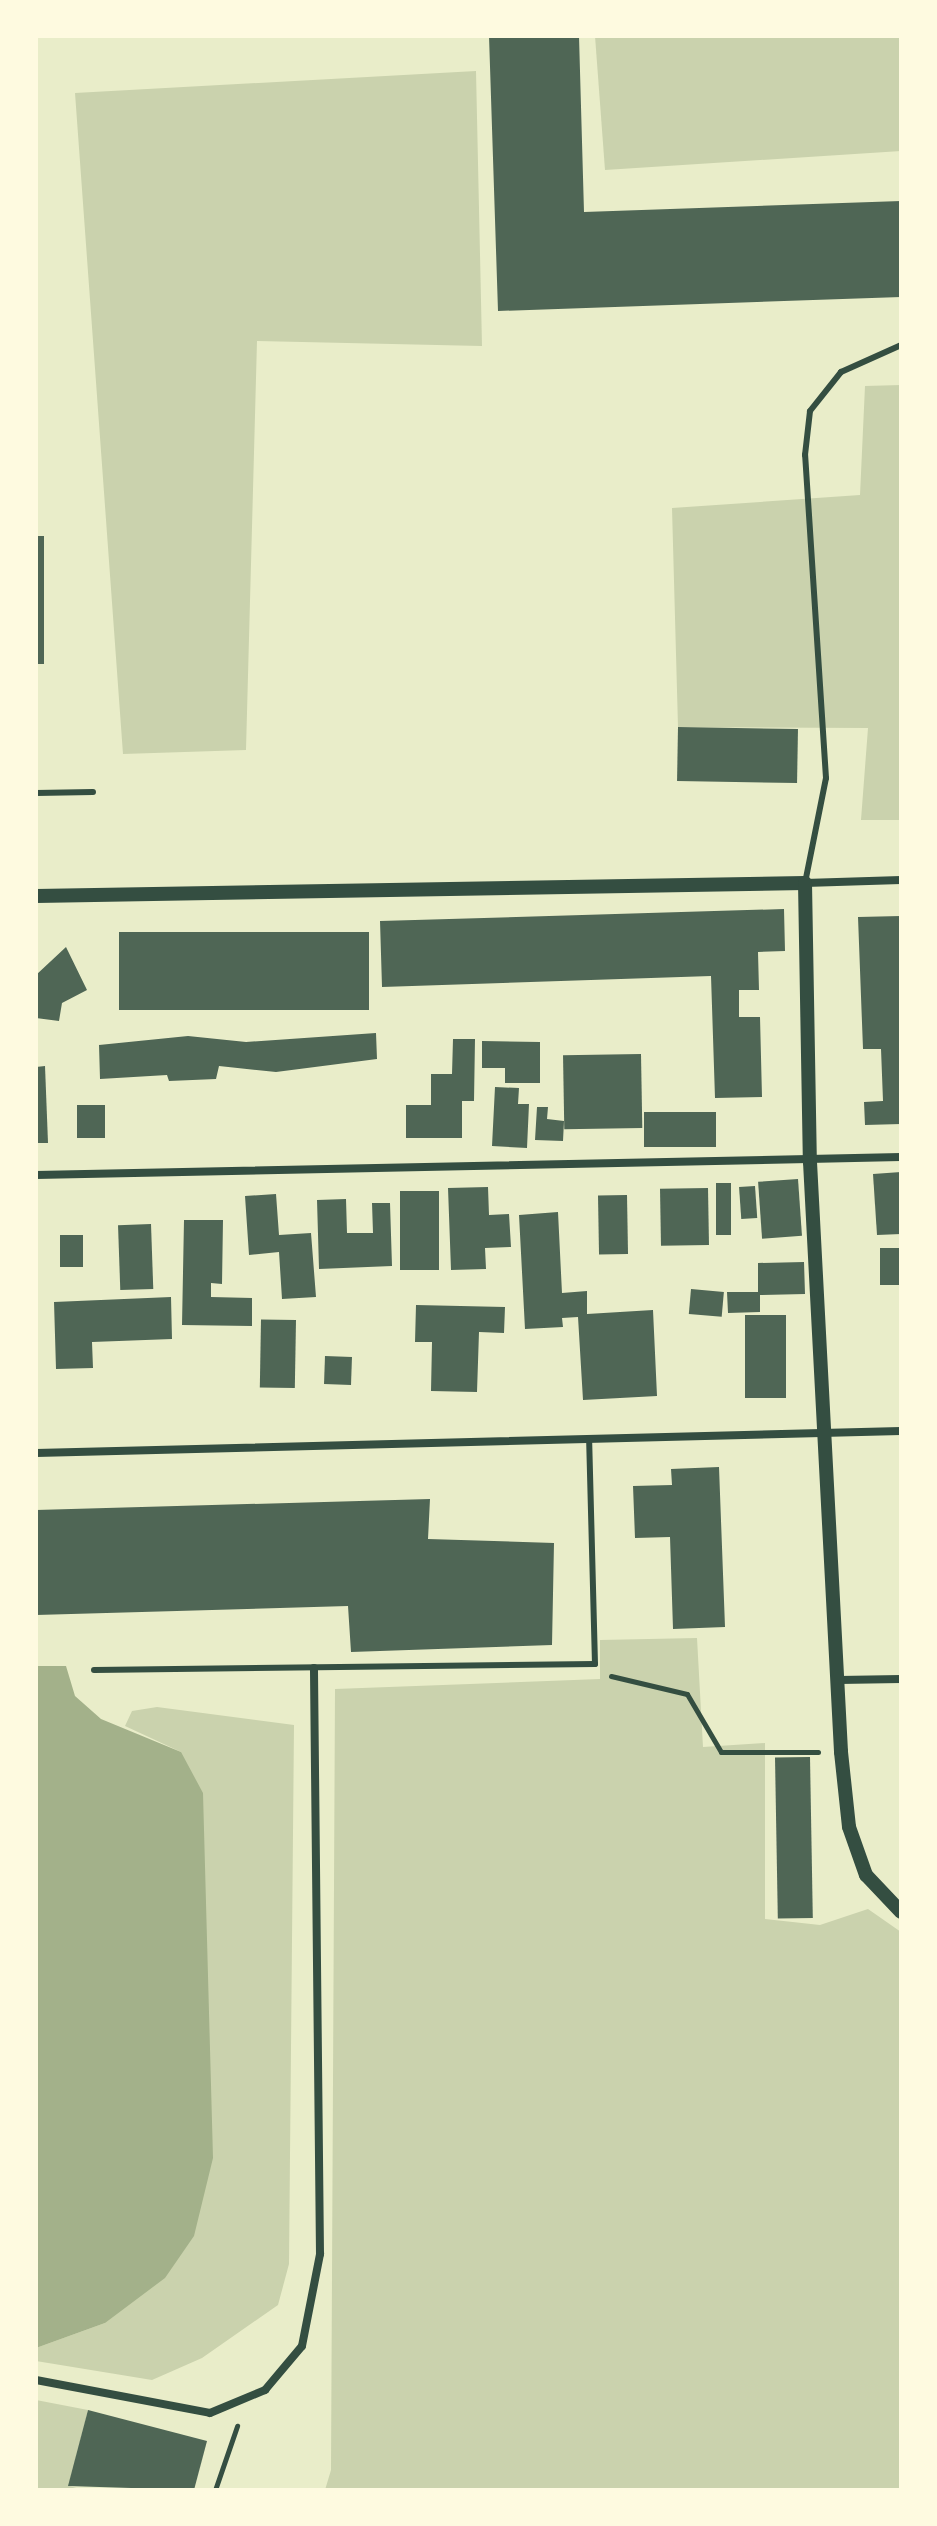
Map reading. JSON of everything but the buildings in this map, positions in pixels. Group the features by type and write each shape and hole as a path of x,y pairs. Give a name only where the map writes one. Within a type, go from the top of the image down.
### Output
{"street":[{"path":"36,896 901,880"},
{"path":"805,883 810,1162 841,1752 849,1827 866,1875 901,1912"},
{"path":"36,1175 810,1162 901,1157"},
{"path":"36,1453 589,1442 901,1431"},
{"path":"36,2380 210,2413 245,2402 284,2372 302,2346 320,2254 314,1668"},
{"path":"839,1680 901,1679"}],"lane":[{"path":"805,883 826,778 805,455 810,411 841,372 901,345"},
{"path":"36,793 93,792"},
{"path":"94,1670 595,1664 589,1442"}],"path":[{"path":"567,1666 687,1694 721,1752 841,1752"},
{"path":"215,2490 245,2402"}],"shaded area":[{"path":"595,36 901,36 901,151 605,170"},
{"path":"476,71 482,346 257,341 246,750 123,754 75,93"},
{"path":"901,385 901,820 861,820 868,728 678,727 672,508 860,495 865,386"},
{"path":"697,1638 703,1747 765,1743 765,1919 820,1925 868,1909 901,1932 901,2490 325,2490 331,2470 335,1689 600,1679 600,1640"},
{"path":"36,1666 66,1666 75,1696 101,1719 181,1752 203,1793 213,2158 194,2236 165,2278 105,2323 36,2348"},
{"path":"157,1707 294,1725 289,2264 278,2305 202,2358 152,2380 36,2361 36,2348 105,2323 181,1752 125,1726 132,1711"},
{"path":"36,2400 88,2410 69,2486 84,2490 36,2490"}]}
